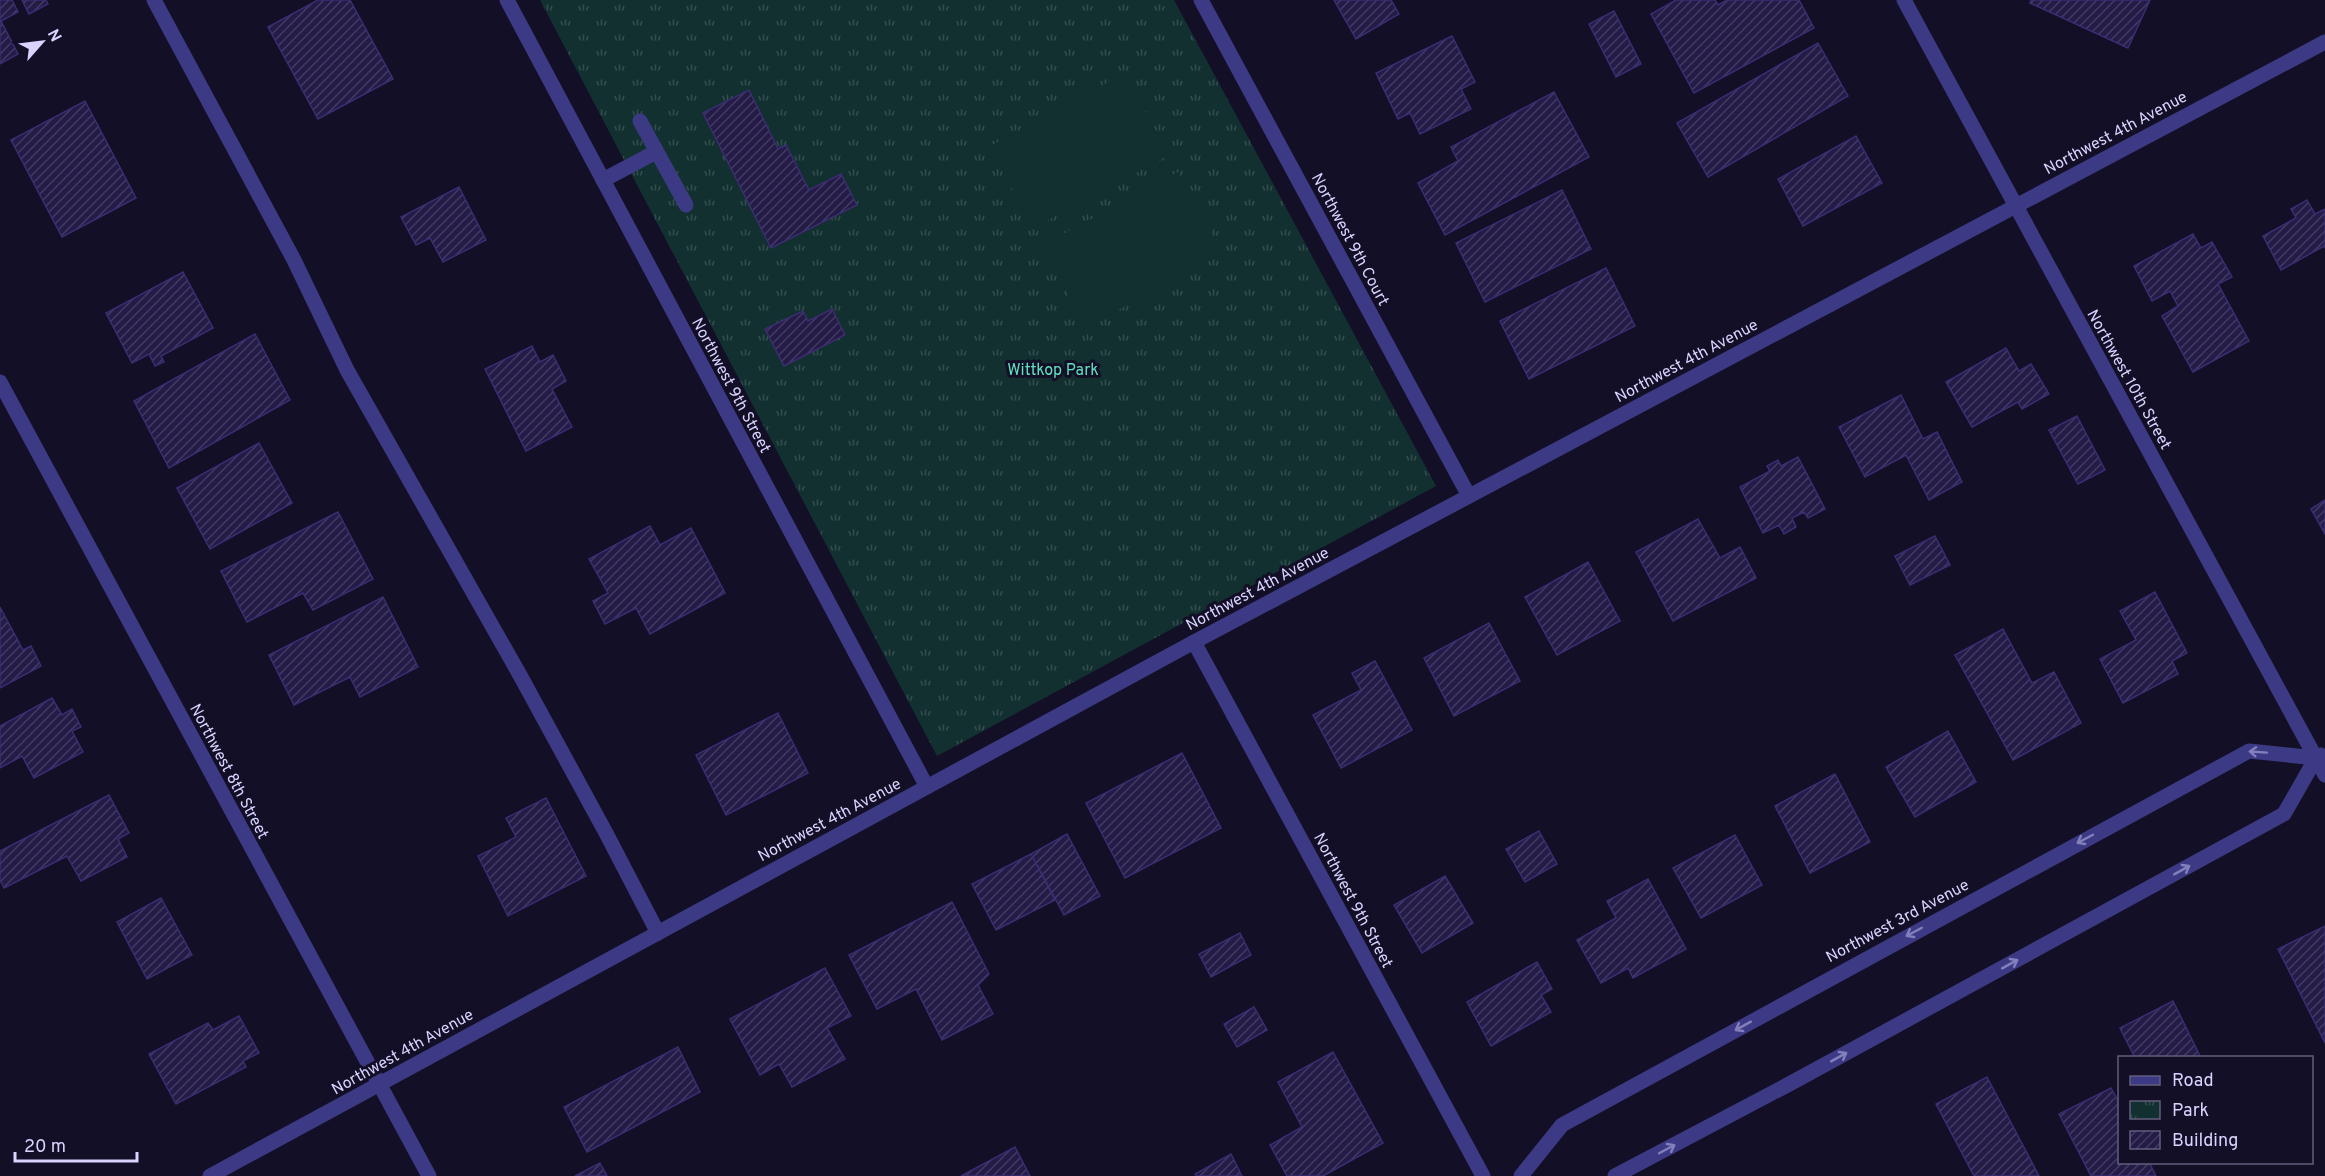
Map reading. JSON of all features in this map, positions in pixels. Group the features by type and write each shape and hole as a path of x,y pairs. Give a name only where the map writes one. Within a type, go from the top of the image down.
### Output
{"street":[{"path":"154,0 294,260 347,370 521,677 658,933"},
{"name":"Northwest 9th Street","path":"507,0 927,787"},
{"name":"Northwest 9th Court","path":"1201,0 1469,496"},
{"name":"Northwest 10th Street","path":"1904,0 2014,206 2320,756 2325,775"},
{"name":"Northwest 4th Avenue","path":"210,1176 1194,642 2325,42"},
{"path":"640,121 686,206"},
{"path":"603,180 656,152"},
{"name":"Northwest 8th Street","path":"0,382 429,1176"},
{"name":"Northwest 9th Street","path":"1194,642 1483,1176"},
{"name":"Northwest 3rd Avenue","path":"1521,1176 1562,1125 2249,751 2320,756"},
{"path":"1615,1176 1793,1082 2284,814 2320,756"}],"green space":[{"name":"Wittkop Park","path":"540,0 1174,0 1436,486 937,756"},
{"path":"1125,73 1169,155 1033,228 989,147"},
{"path":"1178,172 1222,254 1086,327 1041,246"}],"building":[{"path":"0,0 12,0 18,12 1,21 18,54 0,64"},
{"path":"22,0 46,0 48,4 29,14"},
{"path":"318,0 350,0 393,79 318,119 268,27"},
{"path":"1334,0 1391,0 1399,14 1356,39"},
{"path":"1676,0 1715,0 1718,5 1727,0 1799,0 1814,28 1694,93 1651,14"},
{"path":"2031,0 2150,0 2128,48 2030,3"},
{"path":"1614,11 1641,64 1616,77 1589,24"},
{"path":"1452,36 1475,82 1461,89 1471,109 1420,134 1410,113 1398,119 1376,73"},
{"path":"1818,43 1848,96 1708,177 1677,123"},
{"path":"749,90 778,149 786,145 809,190 841,174 857,205 771,248 703,113"},
{"path":"1554,92 1589,157 1445,235 1418,183 1458,161 1451,147"},
{"path":"85,101 136,198 62,237 11,140"},
{"path":"1856,136 1882,183 1803,226 1778,179"},
{"path":"459,187 486,240 443,262 430,238 416,245 401,217"},
{"path":"1562,190 1591,249 1485,302 1456,243"},
{"path":"2307,200 2315,214 2325,209 2325,248 2324,246 2281,270 2263,236 2296,218 2291,209"},
{"path":"2193,234 2201,248 2212,242 2232,277 2218,284 2249,341 2193,372 2162,316 2178,306 2170,291 2152,301 2134,266"},
{"path":"1606,268 1635,326 1529,379 1500,321"},
{"path":"183,272 213,328 161,356 164,362 155,366 149,354 132,363 106,313"},
{"path":"832,309 845,335 784,366 765,329 803,311 808,321"},
{"path":"255,334 290,400 169,468 134,401"},
{"path":"532,346 540,362 553,355 566,381 552,389 572,427 526,451 485,369"},
{"path":"2006,348 2019,371 2031,364 2049,394 2022,409 2018,402 1972,427 1946,382"},
{"path":"1901,395 1923,439 1937,432 1962,482 1929,500 1906,455 1865,477 1839,427"},
{"path":"2077,416 2105,470 2078,484 2049,430"},
{"path":"259,443 292,503 210,549 177,488"},
{"path":"1798,457 1825,509 1808,518 1804,512 1792,518 1796,527 1784,534 1779,525 1763,533 1740,487 1770,471 1767,466 1778,460 1781,466"},
{"path":"2325,500 2325,534 2311,509"},
{"path":"338,512 373,579 313,610 303,593 247,622 221,571"},
{"path":"1698,519 1720,558 1740,547 1756,578 1673,621 1636,552"},
{"path":"650,526 660,545 691,528 725,593 650,634 636,608 605,624 593,601 608,593 589,559"},
{"path":"1935,536 1950,565 1910,585 1895,556"},
{"path":"1588,562 1620,621 1557,655 1525,597"},
{"path":"2155,592 2187,653 2172,661 2178,674 2123,703 2100,659 2136,640 2120,611"},
{"path":"383,597 418,667 360,697 350,677 294,705 269,655"},
{"path":"0,607 23,650 31,646 41,666 0,688"},
{"path":"1489,623 1520,681 1454,716 1424,658"},
{"path":"2003,629 2032,683 2054,672 2081,723 2013,760 1955,655"},
{"path":"1375,661 1412,730 1341,768 1313,715 1361,690 1352,673"},
{"path":"52,698 62,715 72,709 81,727 72,731 83,752 34,778 22,756 0,768 0,726"},
{"path":"778,713 808,773 726,815 696,755"},
{"path":"1948,731 1976,782 1915,817 1886,767"},
{"path":"1182,753 1221,828 1125,878 1086,803"},
{"path":"1835,774 1870,842 1810,873 1775,806"},
{"path":"109,795 129,833 118,839 127,857 81,881 67,856 4,888 0,880 0,851"},
{"path":"546,798 586,876 508,916 478,856 516,837 506,818"},
{"path":"1539,831 1557,864 1525,882 1506,849"},
{"path":"1067,834 1100,896 1064,915 1031,854"},
{"path":"1735,835 1762,885 1701,918 1673,868"},
{"path":"1031,854 1055,900 996,930 972,884"},
{"path":"1445,876 1473,923 1422,953 1394,905"},
{"path":"1648,879 1686,949 1633,978 1628,968 1601,983 1577,940 1616,918 1607,901"},
{"path":"161,898 192,955 147,979 117,922"},
{"path":"952,902 989,974 978,985 993,1014 942,1040 916,989 877,1009 849,955"},
{"path":"2325,926 2325,1043 2278,949"},
{"path":"1240,933 1251,955 1211,977 1199,954"},
{"path":"1537,962 1552,989 1541,995 1551,1012 1491,1046 1467,1002"},
{"path":"825,968 851,1016 827,1028 845,1059 792,1087 779,1064 760,1075 730,1019"},
{"path":"2173,1001 2200,1056 2134,1056 2120,1028"},
{"path":"1254,1007 1267,1030 1237,1047 1224,1024"},
{"path":"239,1016 259,1053 243,1061 246,1067 176,1104 149,1054 208,1023 213,1030"},
{"path":"678,1047 700,1092 587,1152 564,1107"},
{"path":"1333,1052 1383,1143 1323,1176 1287,1176 1270,1145 1302,1127 1278,1082"},
{"path":"1987,1077 2039,1176 1974,1176 1936,1104"},
{"path":"2111,1088 2118,1100 2118,1164 2150,1164 2156,1176 2091,1176 2059,1114"},
{"path":"1015,1147 1030,1176 961,1176"},
{"path":"1231,1154 1242,1176 1196,1176 1195,1174"},
{"path":"600,1163 607,1176 575,1176"}]}
